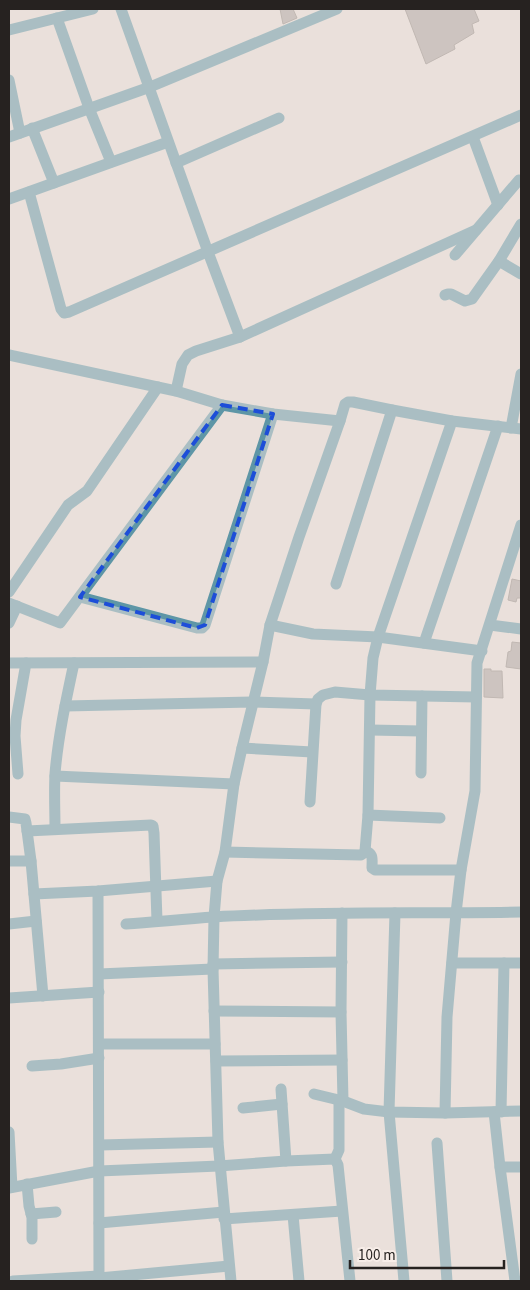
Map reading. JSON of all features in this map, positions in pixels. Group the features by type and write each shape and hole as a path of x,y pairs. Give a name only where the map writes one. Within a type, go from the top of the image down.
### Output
{"street":[{"path":"9,30 93,9"},
{"path":"122,9 168,142 240,336"},
{"path":"9,137 150,87 337,9"},
{"path":"57,18 89,108 111,162"},
{"path":"9,80 20,133"},
{"path":"29,192 61,309 64,312 75,310 521,116"},
{"path":"176,163 278,118"},
{"path":"32,128 54,183"},
{"path":"472,137 498,205"},
{"path":"9,199 168,142"},
{"path":"455,255 519,180"},
{"path":"445,295 451,294 465,301 472,299 499,261 521,224"},
{"path":"176,391 182,364 188,355 240,336 476,230"},
{"path":"499,261 521,274"},
{"path":"9,355 176,391 222,405 273,414 340,421"},
{"path":"231,1281 219,1166 213,966 214,917 217,881 225,852 234,784 270,625 345,404 353,402 452,421 516,429 521,374"},
{"path":"9,592 68,505 87,491 158,387"},
{"path":"9,623 13,604 60,623 222,405"},
{"path":"336,584 392,410"},
{"path":"80,597 202,628 205,624 273,414"},
{"path":"225,852 364,854 368,815 370,695 373,658 378,636 452,421"},
{"path":"424,643 498,426"},
{"path":"445,1113 447,1017 456,913 475,792 477,663 521,529"},
{"path":"270,625 313,634 378,636 482,651"},
{"path":"490,625 521,629"},
{"path":"9,663 263,662"},
{"path":"18,774 15,736 16,720 26,663"},
{"path":"55,829 55,776 65,706 74,663"},
{"path":"310,802 316,704 323,695 335,692 370,695 476,697"},
{"path":"421,773 422,696"},
{"path":"65,706 252,702 316,704"},
{"path":"370,730 422,731"},
{"path":"242,748 312,752"},
{"path":"55,776 234,784"},
{"path":"368,815 440,818"},
{"path":"9,817 25,819 44,996"},
{"path":"27,831 153,826 157,921"},
{"path":"365,850 372,854 374,870 462,870"},
{"path":"9,861 31,861"},
{"path":"34,894 98,891 217,881"},
{"path":"98,891 99,1279"},
{"path":"126,924 214,917 521,912"},
{"path":"395,913 390,1112 404,1281"},
{"path":"335,1159 340,1150 342,914"},
{"path":"9,924 36,921"},
{"path":"99,974 213,966 342,962"},
{"path":"452,963 521,962"},
{"path":"504,963 498,1112 500,1167 515,1281"},
{"path":"9,998 99,992"},
{"path":"214,1011 341,1012"},
{"path":"99,1044 215,1044"},
{"path":"32,1066 99,1058"},
{"path":"216,1061 342,1060"},
{"path":"281,1089 286,1161"},
{"path":"314,1094 364,1109 390,1112 521,1111"},
{"path":"243,1108 282,1104"},
{"path":"9,1132 10,1188 100,1171 335,1159"},
{"path":"100,1145 218,1142"},
{"path":"437,1143 446,1281"},
{"path":"335,1159 338,1165 350,1281"},
{"path":"500,1167 521,1167"},
{"path":"27,1184 32,1239"},
{"path":"99,1223 224,1215 293,1215 342,1211"},
{"path":"31,1214 56,1212"},
{"path":"293,1215 299,1281"},
{"path":"515,1281 521,1264"},
{"path":"13,1281 99,1279 229,1266"}],"highlighted area":[{"path":"222,405 273,414 205,625 197,628 80,597"}],"building":[{"path":"280,9 293,9 297,18 283,24"},
{"path":"405,9 474,9 479,21 472,24 474,33 454,45 455,49 426,64"},
{"path":"512,579 521,581 521,598 517,598 516,602 508,600"},
{"path":"512,642 521,643 521,669 506,667 508,652 511,651"},
{"path":"484,669 502,671 503,698 484,697"}]}
